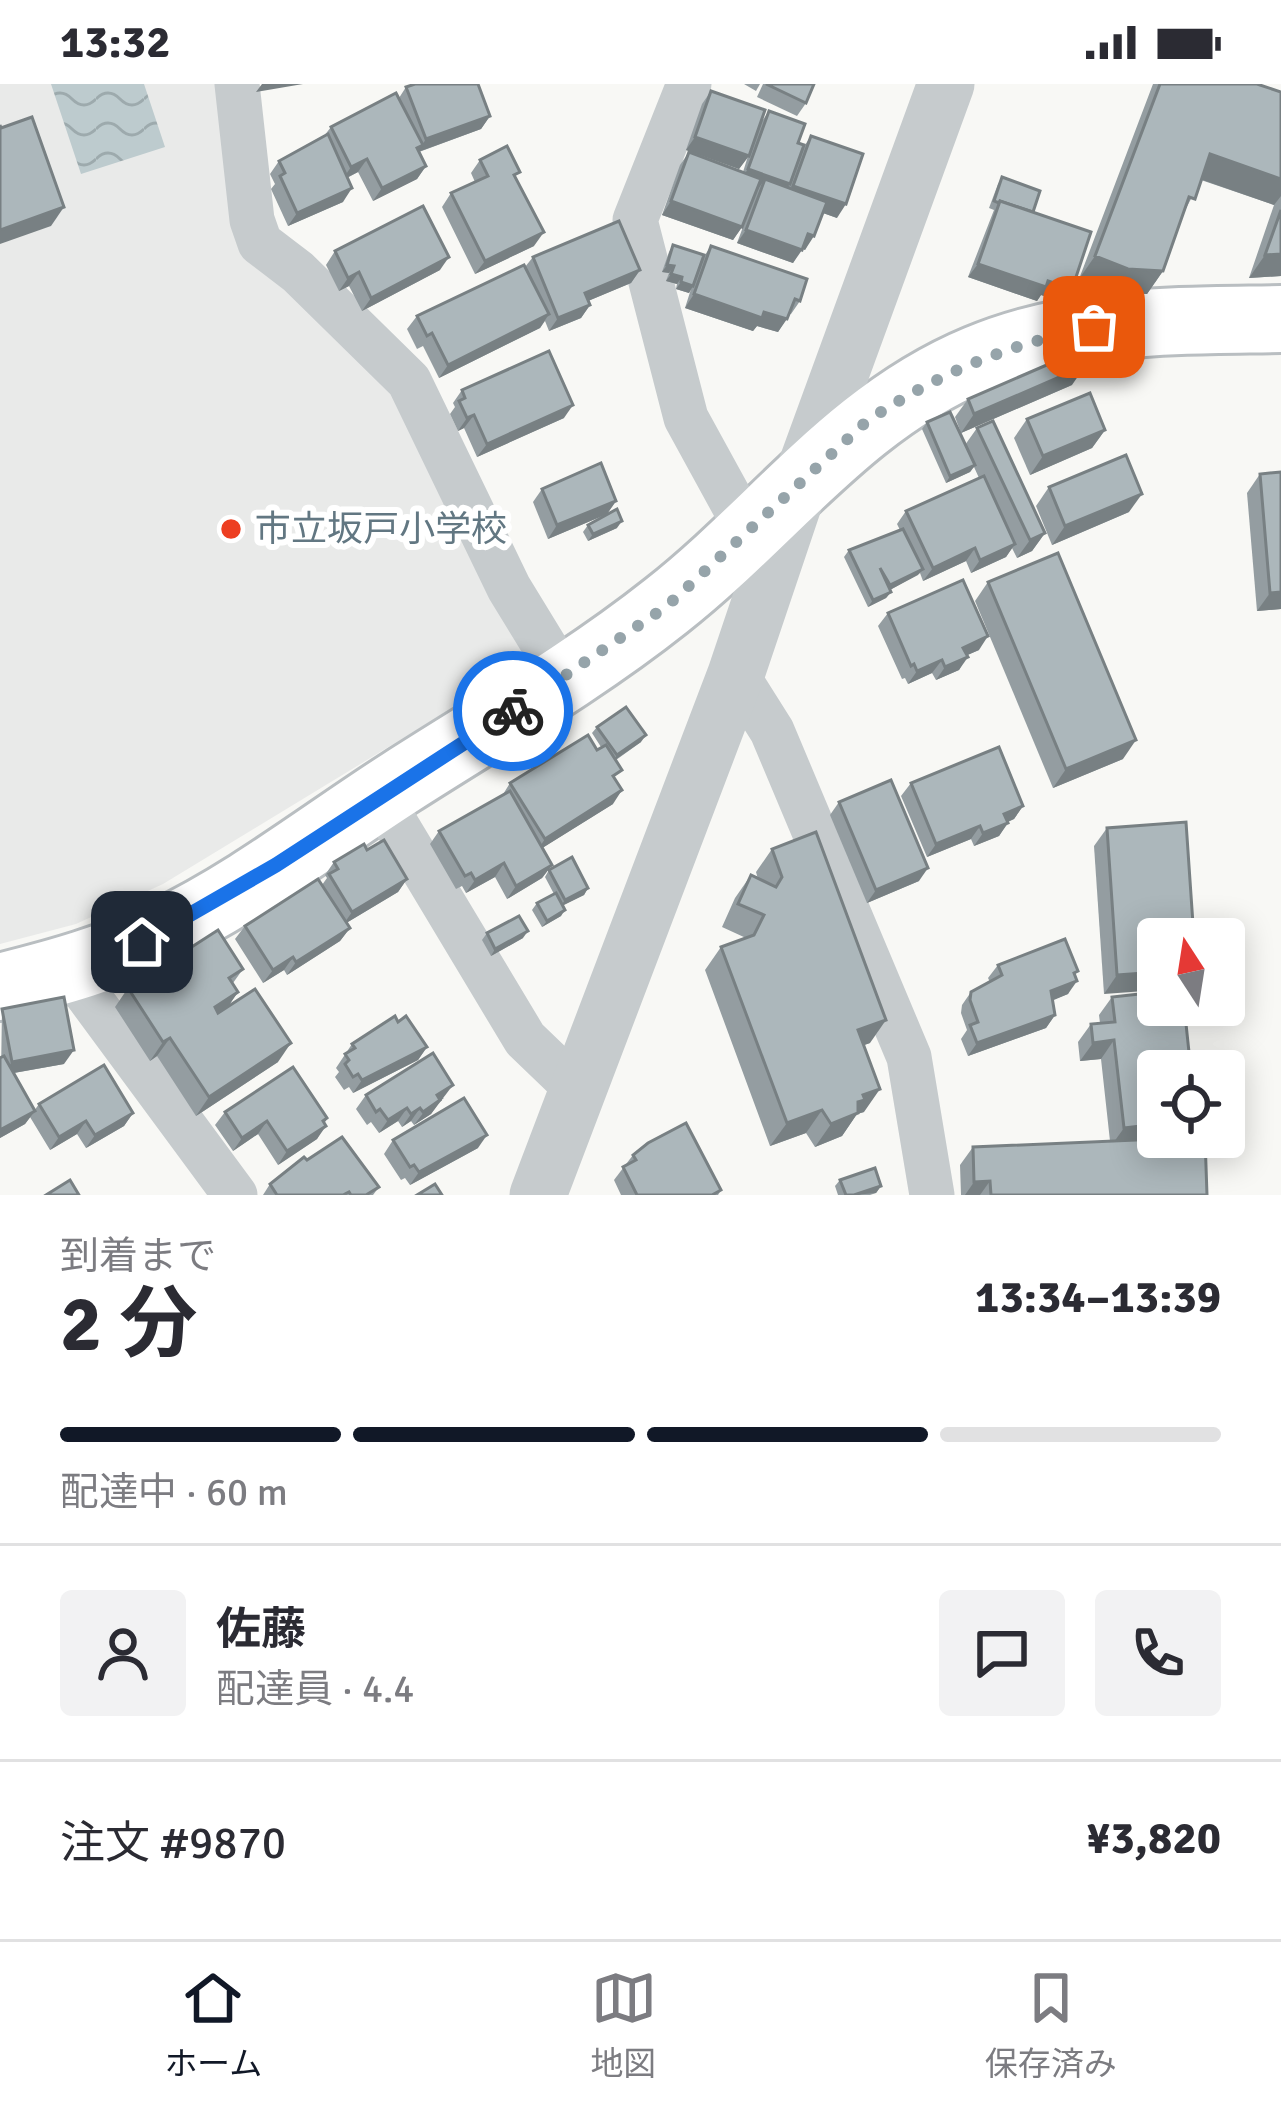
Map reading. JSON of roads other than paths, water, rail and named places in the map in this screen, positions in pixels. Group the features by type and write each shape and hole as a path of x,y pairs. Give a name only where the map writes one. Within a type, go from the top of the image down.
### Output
{"main road":[{"path":"0,987 69,970 167,931 565,678 667,606 866,422 932,379 1035,339 1094,327 1281,320"}],"street":[{"path":"237,84 252,220 260,243 298,272 409,381 509,588 565,678"},
{"path":"688,84 635,220 686,418 749,533"},
{"path":"538,1195 736,674 946,84"},
{"path":"736,674 772,731 909,1058 932,1195"},
{"path":"379,796 525,1039 577,1089"},
{"path":"69,970 235,1195"}],"water":[{"path":"51,84 144,84 165,147 81,174"}],"place":[{"name":"市立坂戸小学校","path":"231,529"}]}
